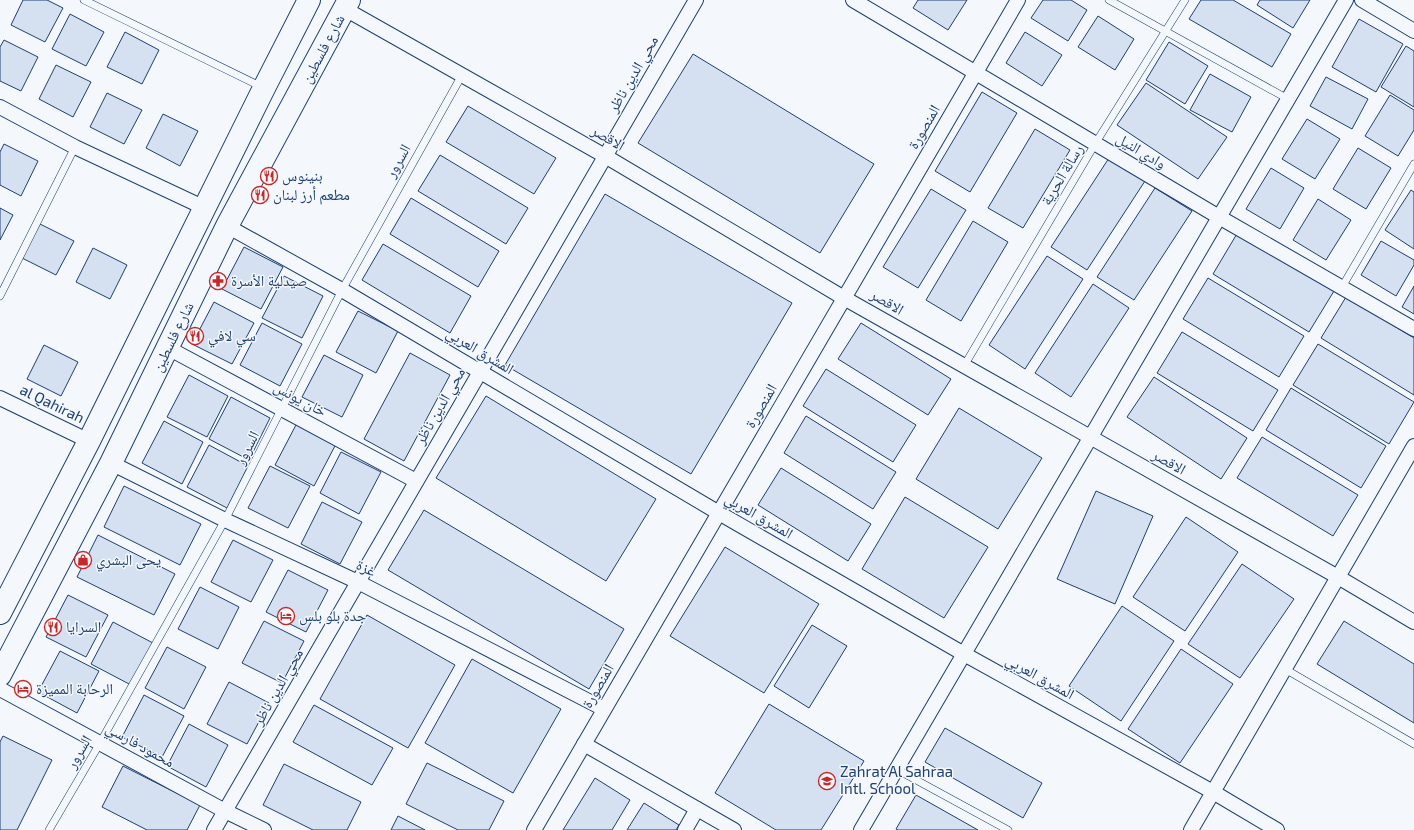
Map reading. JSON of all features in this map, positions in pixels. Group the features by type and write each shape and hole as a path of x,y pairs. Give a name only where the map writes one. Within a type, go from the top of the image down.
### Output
{"main road":[{"name":"شارع فلسطين","path":"0,613 89,441 309,0"},
{"name":"شارع فلسطين","path":"0,675 111,463 227,226 347,4"}],"street":[{"name":"محي الدين ناظر","path":"214,830 696,0"},
{"name":"وادي النيل","path":"853,0 1219,217 1414,329"},
{"name":"المنصورة","path":"534,830 1018,0"},
{"path":"861,830 1346,0"},
{"path":"1362,0 1414,31"},
{"name":"الاقصر","path":"347,4 462,75 605,156 844,298 1338,577 1414,622"},
{"path":"0,107 75,147 204,208"},
{"name":"المشرق العربي","path":"227,226 342,290 964,654 1213,792 1277,830"},
{"name":"خان يونس","path":"168,348 416,481"},
{"name":"al Qahirah","path":"0,398 89,441"},
{"path":"1191,830 1414,446"},
{"name":"غزة","path":"111,463 225,520 358,582 604,709"},
{"name":"محمود فارسي","path":"0,689 225,811 264,830"},
{"path":"584,744 734,830"},
{"path":"685,830 697,809"}],"lane":[{"path":"84,0 264,88"},
{"path":"1109,0 1288,99"},
{"name":"رسالة الحرية","path":"964,366 1095,144 1186,0"},
{"name":"السرور","path":"49,830 100,743 225,520 342,290 462,75"},
{"path":"0,296 75,147"},
{"path":"1342,287 1414,164"},
{"path":"1285,669 1414,744"},
{"path":"896,769 1008,830"}],"building":[{"path":"23,0 47,0 63,8 45,42 11,25"},
{"path":"918,0 967,0 948,30 913,8"},
{"path":"1043,0 1071,0 1087,10 1068,41 1031,18"},
{"path":"1201,0 1233,0 1291,34 1272,67 1189,19"},
{"path":"1260,0 1310,0 1293,28 1257,5"},
{"path":"70,14 104,32 86,66 52,49"},
{"path":"1098,16 1134,39 1115,70 1078,47"},
{"path":"1359,19 1403,44 1376,92 1332,67"},
{"path":"125,32 159,50 142,84 107,67"},
{"path":"1025,32 1062,55 1042,86 1006,63"},
{"path":"4,40 38,57 21,91 0,81 0,47"},
{"path":"1169,42 1208,66 1185,104 1146,80"},
{"path":"1406,46 1414,51 1414,107 1381,87"},
{"path":"693,54 874,164 820,253 638,143"},
{"path":"56,65 91,82 73,117 39,99"},
{"path":"1210,74 1251,97 1232,132 1190,110"},
{"path":"1326,77 1368,99 1352,129 1310,106"},
{"path":"1146,83 1227,137 1198,179 1117,125"},
{"path":"982,92 1017,113 970,192 935,171"},
{"path":"107,93 142,110 124,144 90,127"},
{"path":"1390,95 1414,110 1414,130 1398,156 1365,136"},
{"path":"468,106 556,158 534,194 446,142"},
{"path":"163,114 198,131 180,166 146,148"},
{"path":"1307,119 1340,139 1315,179 1282,159"},
{"path":"1035,129 1070,150 1023,228 988,208"},
{"path":"4,144 38,161 21,196 0,185 0,152"},
{"path":"1358,148 1391,168 1366,209 1333,189"},
{"path":"440,155 528,208 506,244 418,191"},
{"path":"1109,158 1145,181 1087,270 1051,247"},
{"path":"1271,168 1304,188 1280,229 1246,209"},
{"path":"1155,188 1192,211 1134,300 1097,277"},
{"path":"931,189 966,210 918,288 883,267"},
{"path":"1411,190 1414,192 1414,249 1385,230"},
{"path":"605,194 792,303 691,474 505,365"},
{"path":"411,198 499,251 478,287 390,234"},
{"path":"1318,199 1351,220 1326,260 1293,240"},
{"path":"0,208 13,215 0,240"},
{"path":"973,221 1008,242 961,321 926,300"},
{"path":"40,224 74,241 56,275 22,258"},
{"path":"1238,232 1334,291 1309,332 1213,274"},
{"path":"1381,241 1414,260 1414,265 1396,296 1361,275"},
{"path":"383,244 471,296 450,333 362,280"},
{"path":"244,247 283,267 261,309 222,289"},
{"path":"93,248 127,265 110,299 76,282"},
{"path":"1047,256 1083,279 1025,369 989,345"},
{"path":"284,276 323,296 302,338 262,318"},
{"path":"1208,278 1304,336 1279,377 1183,319"},
{"path":"1093,284 1129,308 1071,397 1035,373"},
{"path":"1414,286 1414,314 1402,307"},
{"path":"1346,297 1414,338 1414,395 1321,338"},
{"path":"214,302 254,323 232,364 192,344"},
{"path":"358,311 398,331 376,373 336,352"},
{"path":"262,323 302,344 280,386 240,365"},
{"path":"861,323 951,379 928,415 838,359"},
{"path":"1182,332 1278,390 1253,431 1157,373"},
{"path":"1318,344 1414,402 1389,444 1293,385"},
{"path":"44,345 78,362 61,396 27,379"},
{"path":"410,353 450,375 404,461 364,439"},
{"path":"324,355 363,375 342,417 302,397"},
{"path":"826,369 916,425 893,462 803,406"},
{"path":"189,375 228,396 207,437 167,417"},
{"path":"1154,377 1247,438 1221,479 1127,417"},
{"path":"1291,388 1386,446 1361,488 1266,430"},
{"path":"486,396 656,499 606,581 436,478"},
{"path":"231,397 270,418 249,460 209,439"},
{"path":"959,408 1042,458 998,529 916,479"},
{"path":"806,416 896,472 873,509 784,453"},
{"path":"164,421 203,442 182,484 142,463"},
{"path":"297,423 336,444 314,486 275,465"},
{"path":"1262,437 1358,495 1333,536 1237,478"},
{"path":"209,445 248,466 227,508 187,487"},
{"path":"341,452 381,472 359,514 320,493"},
{"path":"270,466 310,486 288,528 248,508"},
{"path":"781,468 871,524 848,561 758,505"},
{"path":"124,486 201,524 180,565 104,527"},
{"path":"1096,491 1153,516 1115,604 1057,579"},
{"path":"905,497 988,547 944,618 862,569"},
{"path":"322,502 362,522 340,564 301,544"},
{"path":"424,510 624,629 589,689 388,570"},
{"path":"1186,517 1238,552 1185,631 1133,597"},
{"path":"98,535 175,574 154,615 77,577"},
{"path":"233,540 273,560 251,602 211,582"},
{"path":"725,547 819,604 764,693 670,636"},
{"path":"1242,564 1294,599 1240,678 1188,644"},
{"path":"288,570 328,590 306,632 266,612"},
{"path":"200,587 239,607 218,649 178,629"},
{"path":"68,595 108,615 86,657 46,637"},
{"path":"1122,606 1174,641 1121,721 1069,686"},
{"path":"367,615 455,665 408,748 320,699"},
{"path":"264,621 304,641 282,683 242,663"},
{"path":"1344,621 1414,664 1414,723 1317,664"},
{"path":"113,622 153,643 131,685 91,664"},
{"path":"812,625 847,646 809,708 774,686"},
{"path":"167,647 206,667 184,709 145,688"},
{"path":"1181,649 1233,684 1180,763 1128,729"},
{"path":"60,651 99,671 77,713 38,692"},
{"path":"472,659 561,709 513,793 425,743"},
{"path":"229,682 269,703 247,744 207,724"},
{"path":"144,695 184,716 162,757 122,737"},
{"path":"769,704 864,761 821,830 776,830 715,793"},
{"path":"314,705 393,748 372,785 293,742"},
{"path":"189,724 228,745 206,787 167,766"},
{"path":"945,728 1042,783 1023,818 925,762"},
{"path":"3,736 52,760 17,830 0,830 0,742"},
{"path":"427,763 504,801 489,830 458,830 406,804"},
{"path":"284,764 361,802 347,830 313,830 263,805"},
{"path":"123,766 200,805 187,830 147,830 102,807"},
{"path":"595,778 630,800 612,830 563,830"},
{"path":"916,795 978,830 896,829"},
{"path":"644,803 679,825 676,830 627,830"},
{"path":"398,816 425,830 391,830"}],"place":[{"name":"بنينوس","path":"269,176"},
{"name":"مطعم أرز لبنان","path":"260,195"},
{"name":"صيدلية الأسرة","path":"218,281"},
{"name":"سي لافي","path":"195,336"},
{"name":"يحى البشري","path":"83,560"},
{"name":"جدة بلو بلس","path":"286,616"},
{"name":"السرايا","path":"53,627"},
{"name":"الرحابة المميزة","path":"23,689"},
{"name":"Zahrat Al Sahraa Intl. School","path":"827,781"}]}
